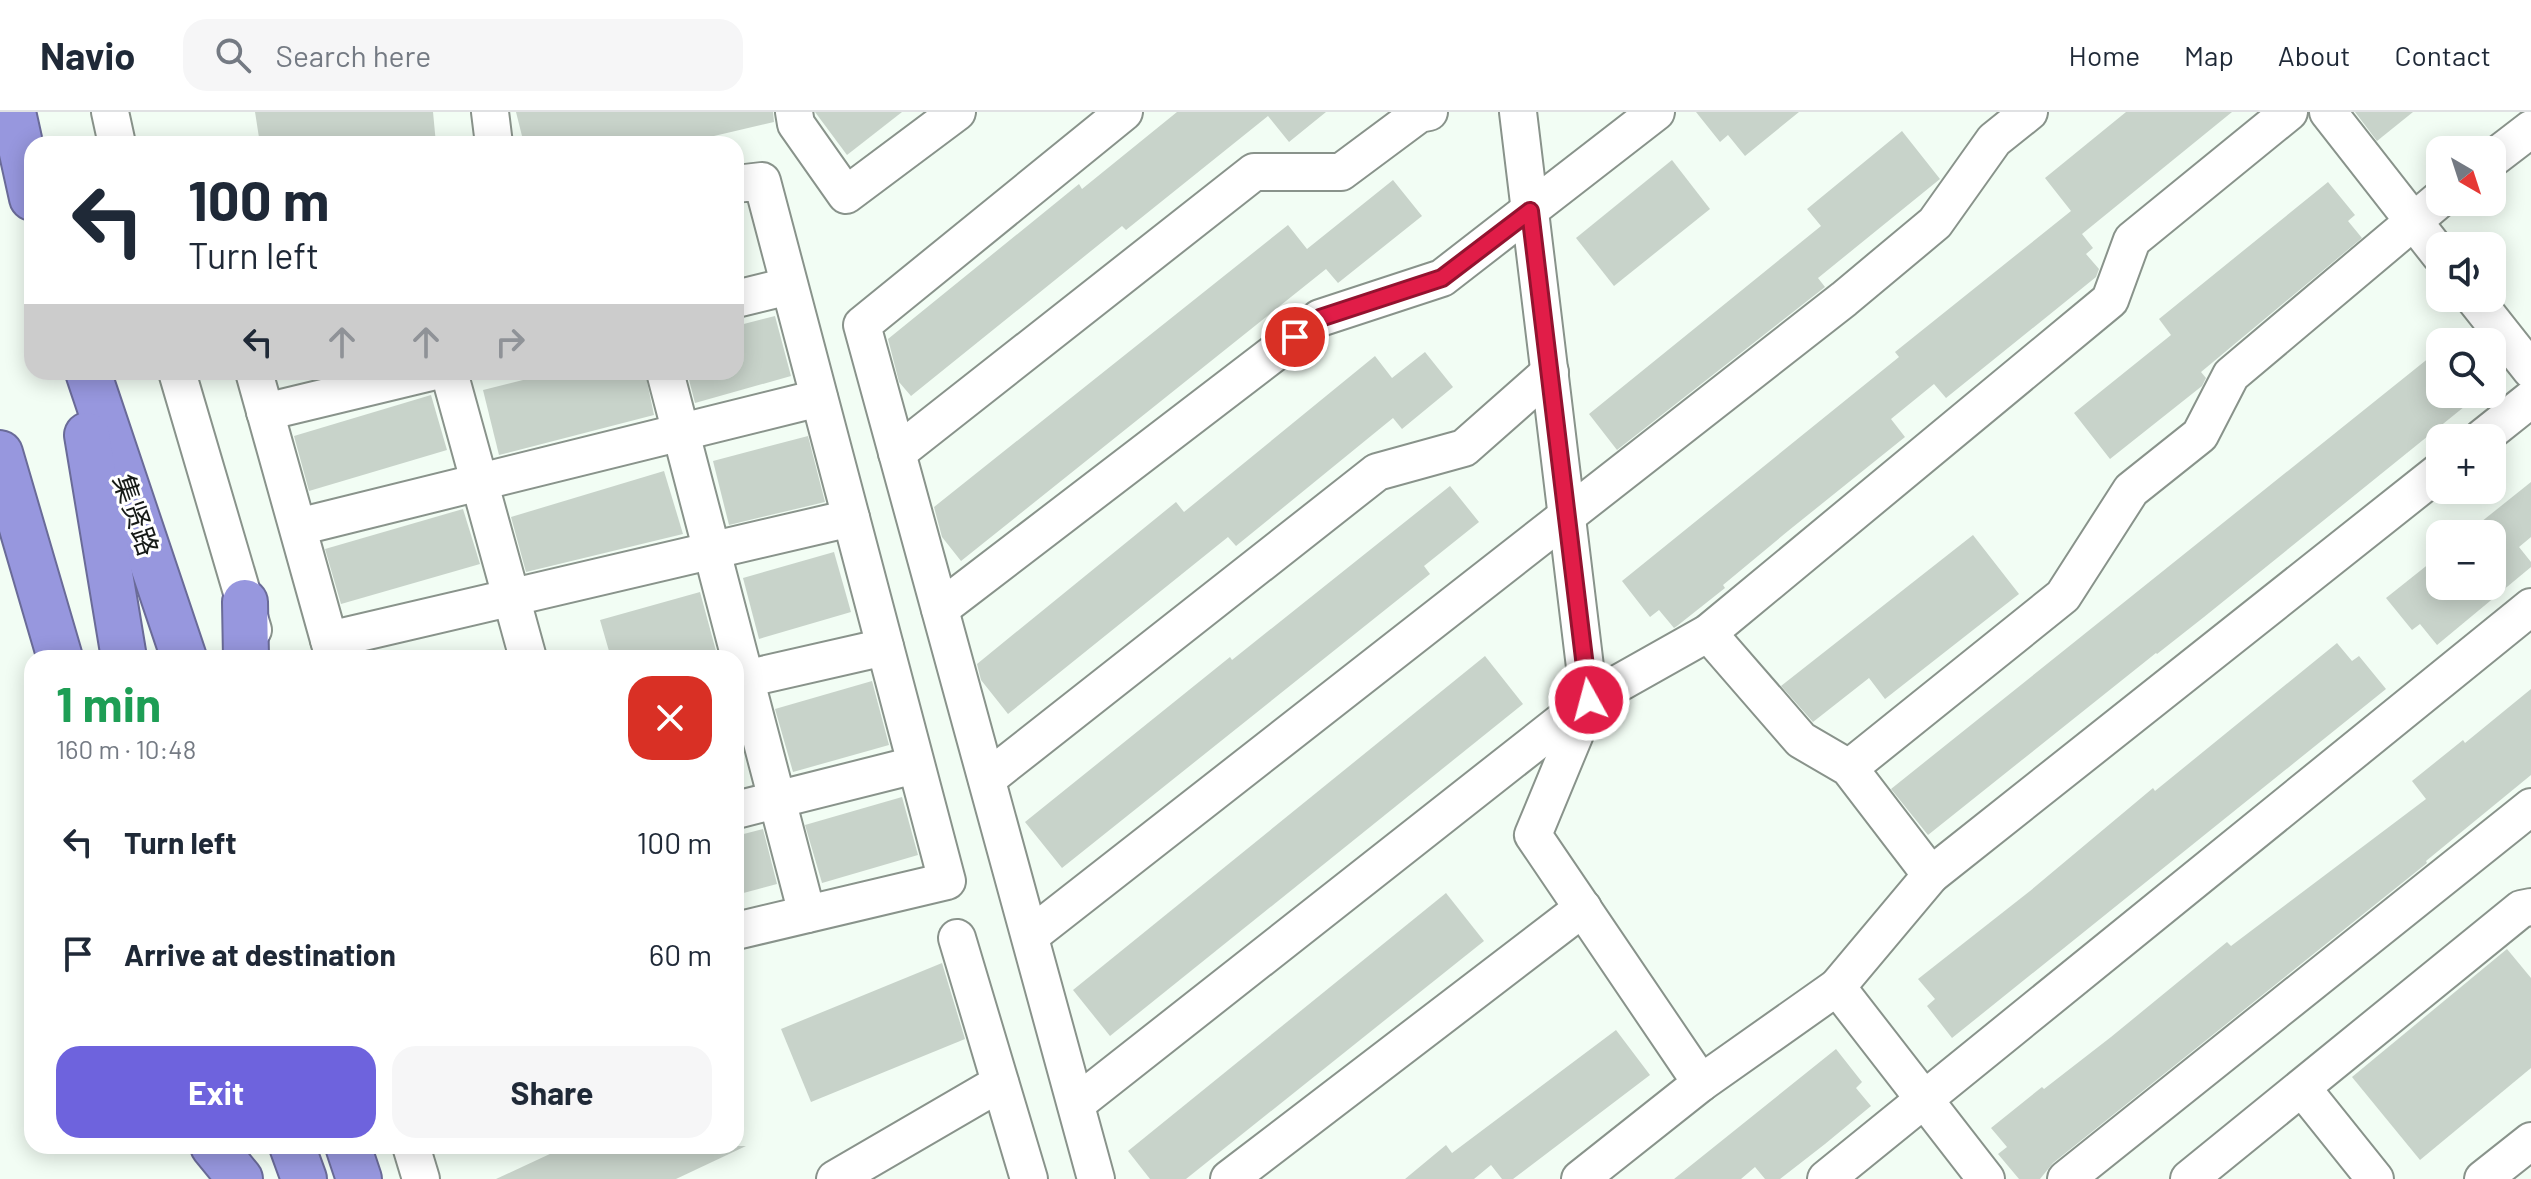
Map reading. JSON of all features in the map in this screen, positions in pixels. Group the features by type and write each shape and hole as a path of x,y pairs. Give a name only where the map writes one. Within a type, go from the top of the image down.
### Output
{"highway":[{"path":"13,112 24,162"},
{"path":"78,380 123,650"},
{"name":"集贤路","path":"91,380 181,650"},
{"path":"0,453 58,650"},
{"path":"245,602 246,650"},
{"path":"201,1154 205,1179"},
{"path":"220,1154 240,1179"},
{"path":"295,1154 304,1179"},
{"path":"351,1154 359,1179"}],"street":[{"path":"110,112 115,136"},
{"path":"490,112 493,136"},
{"path":"794,112 796,124 846,195 957,112"},
{"path":"1096,1179 862,325 1124,112"},
{"path":"897,453 1254,172 1341,172 1419,114 1429,112"},
{"path":"1518,112 1589,700 1533,835 1701,1083"},
{"path":"940,609 1320,318 1442,278 1656,112"},
{"path":"1030,936 1832,309 1935,223 1994,140 2029,112"},
{"path":"1076,1104 1589,700 1708,633 2110,300 2132,240 2289,112"},
{"path":"1849,768 2063,596 2131,490 2200,435 2231,375 2426,210 2328,112"},
{"path":"2506,148 2531,129"},
{"path":"744,183 762,181 947,881 744,929"},
{"path":"744,297 789,286"},
{"path":"2485,312 2531,370"},
{"path":"987,779 1377,472 1464,448 1550,372"},
{"path":"179,380 259,650"},
{"path":"256,380 331,649 511,597 851,518"},
{"path":"265,412 398,380"},
{"path":"451,380 526,650"},
{"path":"667,380 734,650"},
{"path":"298,527 819,398"},
{"path":"2500,424 2531,399"},
{"path":"1580,1179 1701,1083 1837,987 1931,875 2426,482"},
{"path":"1826,1179 2531,607"},
{"path":"1708,633 1801,740 1849,768 1931,875"},
{"path":"744,679 885,647"},
{"path":"744,690 807,914"},
{"path":"744,808 915,765"},
{"path":"2066,1179 2531,807"},
{"path":"2189,1179 2521,909 2531,907"},
{"path":"1229,1179 1583,908"},
{"path":"957,938 1029,1179"},
{"path":"1837,987 1986,1179"},
{"path":"835,1179 1000,1083"},
{"path":"2302,1088 2375,1179"},
{"path":"2483,1179 2531,1141"},
{"path":"413,1154 421,1179"}],"building":[{"path":"255,112 433,112 435,136 259,136"},
{"path":"516,112 773,112 774,122 714,136 522,136"},
{"path":"815,112 902,112 847,155"},
{"path":"1177,112 1326,112 1289,142 1268,116 1126,230 1122,226 911,396 899,382 888,339 1079,184 1082,189"},
{"path":"1696,112 1799,112 1745,156 1728,135 1720,142"},
{"path":"2126,112 2232,112 2082,234 2093,248 2086,254 2099,269 2096,277 1946,398 1934,384 1891,419 1905,437 1677,626 1674,628 1659,610 1650,617 1622,581 1899,357 1895,352 2071,211 2045,178"},
{"path":"2355,112 2413,112 2377,141"},
{"path":"1902,131 1940,179 1818,278 1825,287 1617,450 1589,414 1821,226 1807,209"},
{"path":"1672,160 1710,209 1614,286 1576,238"},
{"path":"1393,180 1422,216 1338,283 1326,269 961,561 942,537 934,507 1288,225 1307,249"},
{"path":"2328,182 2355,215 2348,221 2362,238 2201,372 2206,378 2202,386 2110,459 2074,413 2171,335 2159,319"},
{"path":"775,316 791,376 695,403 689,380 744,380 744,324"},
{"path":"1425,352 1453,387 1402,429 1393,418 1236,546 1228,537 1008,714 981,680 977,664 1176,502 1184,512 1375,356 1392,378"},
{"path":"2426,360 2426,408 2463,408 2443,424 2426,424 2426,438 1928,835 1891,789"},
{"path":"523,380 647,380 654,415 499,455 483,390"},
{"path":"431,395 447,450 309,491 294,436"},
{"path":"808,436 825,502 729,525 713,461"},
{"path":"664,471 683,534 526,572 511,517"},
{"path":"2531,482 2531,537 2519,547 2531,562 2531,567 2506,588 2506,520 2484,520"},
{"path":"1450,486 1479,522 1424,566 1430,574 1062,868 1025,822"},
{"path":"463,509 480,564 341,604 325,549"},
{"path":"1973,535 2019,594 1885,699 1869,678 1813,722 1781,686"},
{"path":"834,552 851,612 759,639 743,578"},
{"path":"2426,566 2426,600 2491,600 2437,645 2420,624 2412,630 2386,598"},
{"path":"700,592 716,650 609,650 600,620"},
{"path":"2337,643 2352,661 2359,656 2386,689 1952,1038 1927,1006 1935,999 1918,979"},
{"path":"1485,656 1523,704 1110,1036 1073,990"},
{"path":"872,681 889,745 793,772 775,709"},
{"path":"2531,689 2531,775 2427,863 2053,1163 2040,1179 2019,1179 1998,1154 2007,1147 1991,1128 2111,1037 2227,942 2231,946 2426,799 2412,781"},
{"path":"902,797 918,855 822,883 805,825"},
{"path":"763,829 777,884 744,893 744,834"},
{"path":"1446,893 1484,941 1186,1179 1150,1179 1128,1151"},
{"path":"2507,949 2531,978 2531,1068 2420,1160 2352,1077"},
{"path":"942,963 965,1039 811,1102 781,1029"},
{"path":"1616,1030 1650,1075 1513,1179 1502,1179 1491,1165 1474,1179 1405,1179 1446,1145 1452,1153"},
{"path":"1836,1049 1862,1082 1856,1088 1871,1106 1825,1144 1780,1179 1765,1179 1755,1167 1741,1179 1674,1179"},
{"path":"550,1154 729,1154 676,1179 496,1179"}],"route":[{"path":"1295,337 1320,318 1442,278 1530,211 1589,700"}]}
